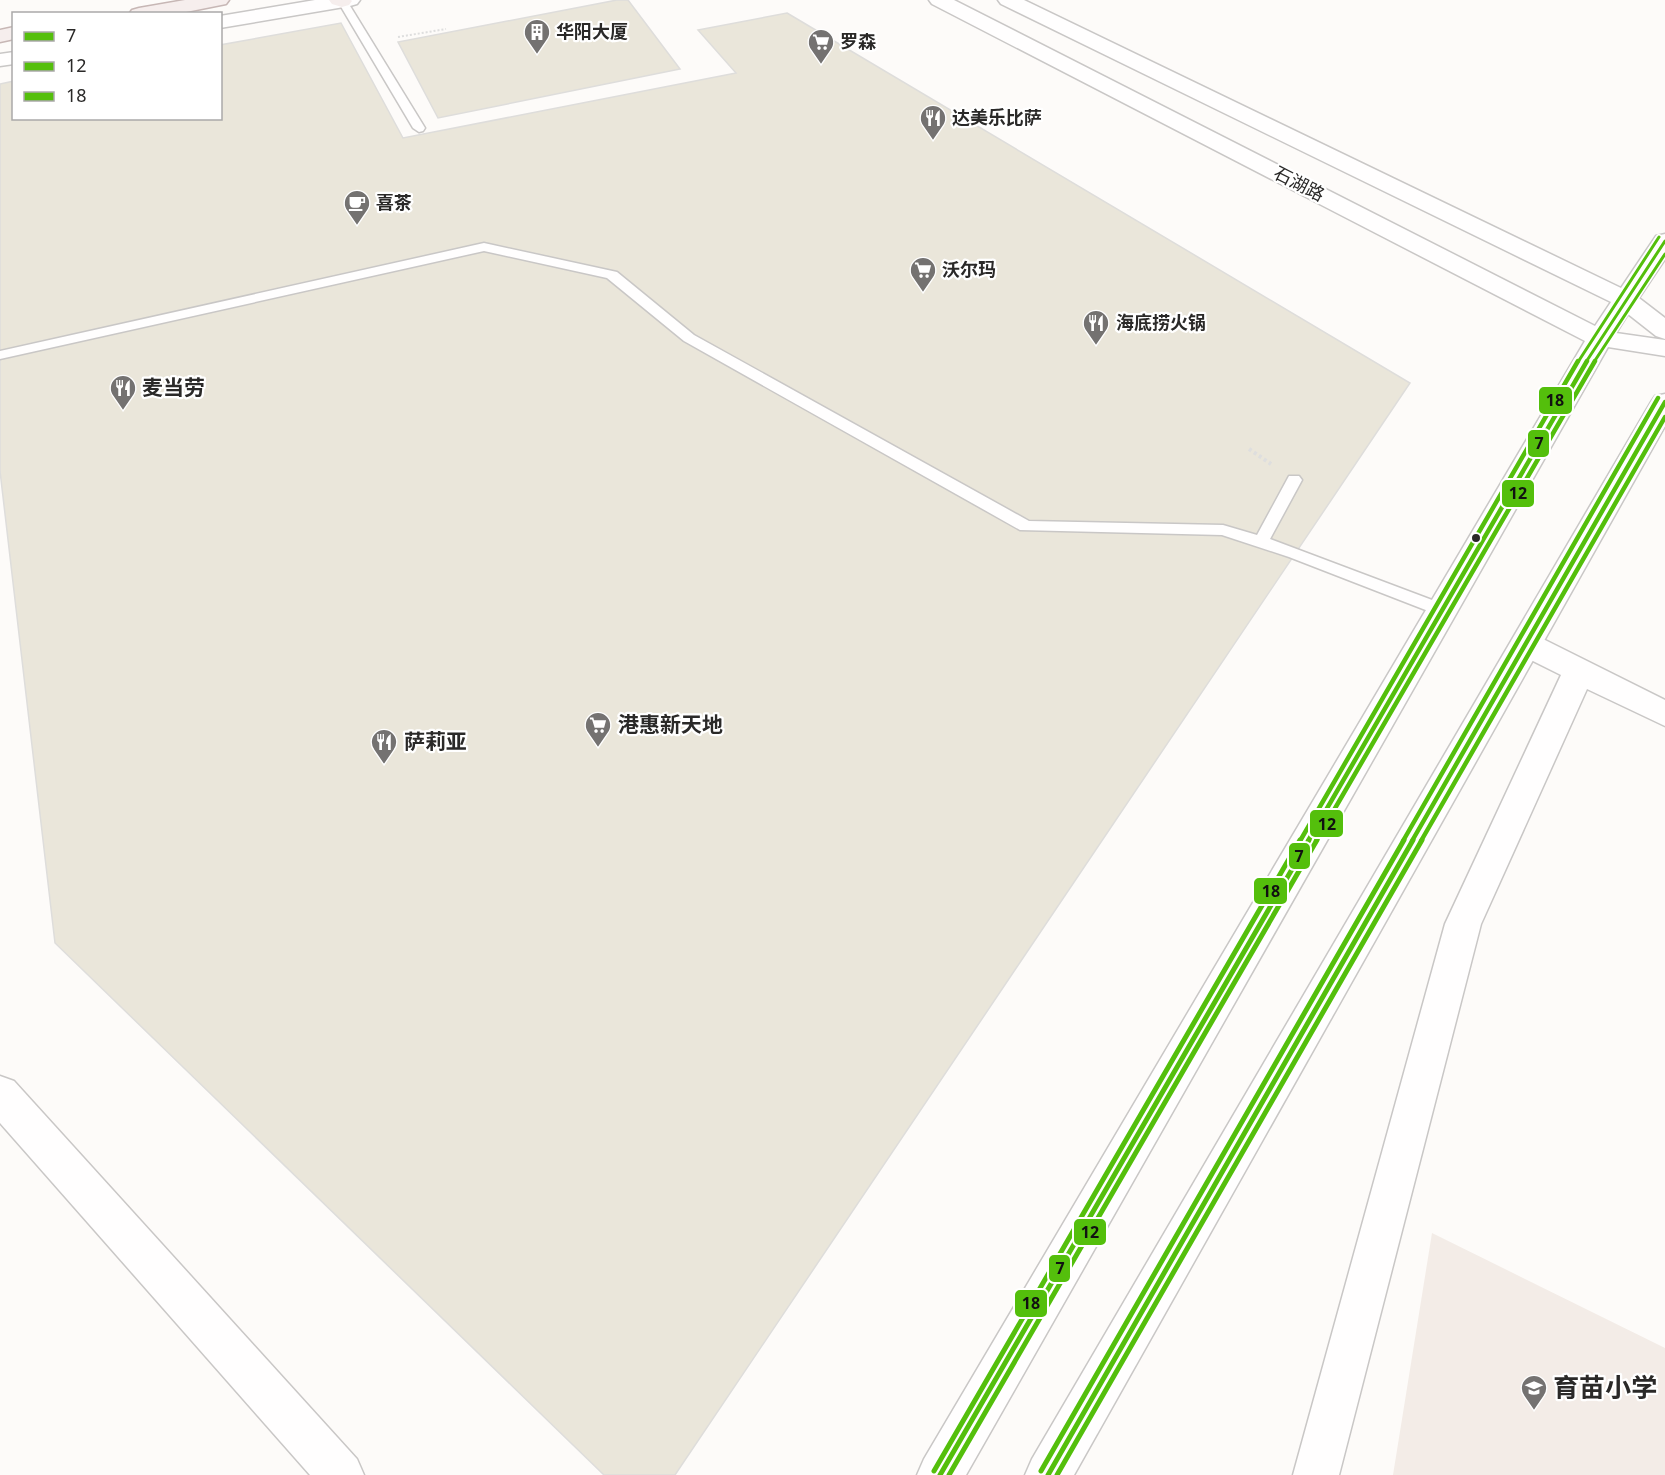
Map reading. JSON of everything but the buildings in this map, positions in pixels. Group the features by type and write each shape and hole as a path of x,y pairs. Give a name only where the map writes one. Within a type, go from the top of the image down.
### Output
{"main road":[{"path":"150,12 219,0"},
{"path":"222,22 343,0"},
{"name":"石湖路","path":"939,0 1600,338 1665,348"},
{"name":"石湖路","path":"1008,0 1626,300 1665,331"},
{"path":"940,1475 1600,338 1665,241"},
{"path":"1048,1475 1665,402"},
{"path":"1526,644 1665,714"},
{"path":"1316,1475 1463,924 1579,670"},
{"path":"0,1094 341,1475"}],"lane":[{"path":"343,0 419,128"},
{"path":"0,355 484,247 612,275 688,338 1026,526 1223,530 1442,610"},
{"path":"1261,542 1294,480"}],"path":[{"path":"368,43 446,29"}],"shaded area":[{"name":"育苗小学","path":"1432,1233 1665,1348 1665,1475 1393,1475"}],"transit line":[{"name":"18","path":"934,1471 1594,334 1659,237"},
{"name":"7","path":"940,1475 1600,338 1665,241"},
{"name":"12","path":"949,1475 1606,342 1665,254"},
{"name":"18","path":"1041,1471 1658,398"},
{"name":"7","path":"1048,1475 1665,402"},
{"name":"12","path":"1057,1475 1665,417"}],"place":[{"name":"华阳大厦","path":"537,55"},
{"name":"罗森","path":"821,65"},
{"name":"达美乐比萨","path":"933,141"},
{"name":"喜茶","path":"357,226"},
{"name":"沃尔玛","path":"923,293"},
{"name":"海底捞火锅","path":"1096,346"},
{"name":"麦当劳","path":"123,411"},
{"name":"港惠新天地","path":"598,748"},
{"name":"萨莉亚","path":"384,765"},
{"name":"育苗小学","path":"1534,1411"}]}
